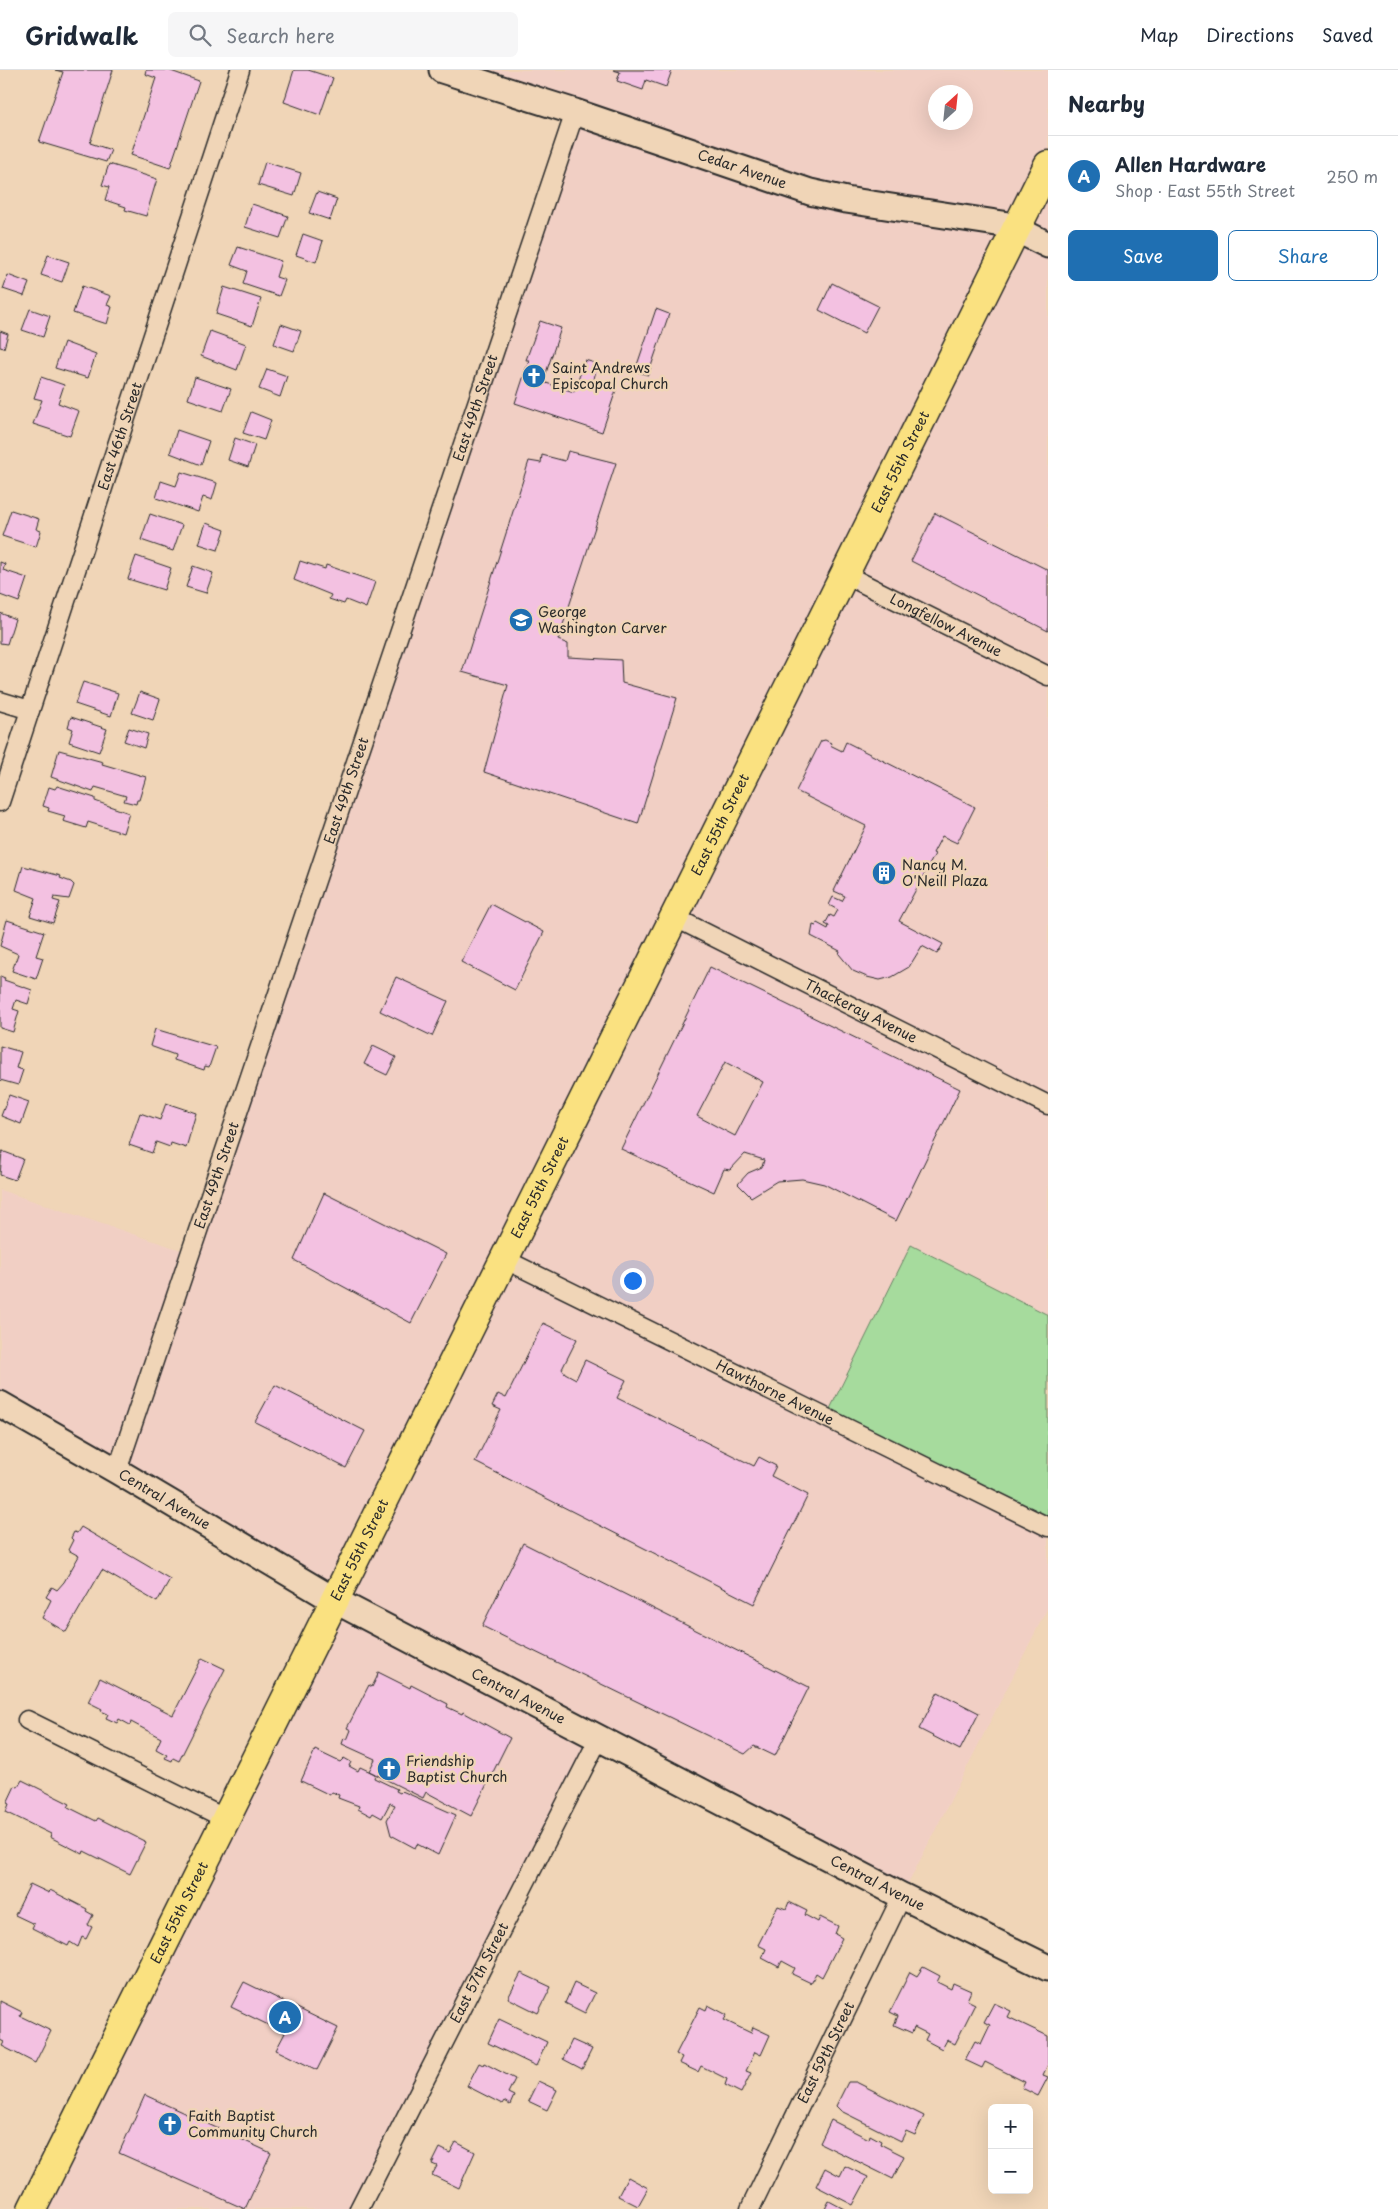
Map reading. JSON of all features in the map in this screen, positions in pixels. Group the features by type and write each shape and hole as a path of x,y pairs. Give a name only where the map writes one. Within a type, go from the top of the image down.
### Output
{"main road":[{"name":"East 55th Street","path":"32,2209 1048,165"}],"street":[{"name":"East 46th Street","path":"0,802 240,70"},
{"name":"Cedar Avenue","path":"442,70 575,112 810,192 1016,229 1048,245"},
{"name":"East 49th Street","path":"117,1470 575,112"},
{"name":"Longfellow Avenue","path":"844,574 1048,676"},
{"path":"0,700 30,710"},
{"name":"Thackeray Avenue","path":"674,917 1048,1105"},
{"name":"Hawthorne Avenue","path":"504,1259 1048,1526"},
{"name":"Central Avenue","path":"0,1404 117,1470 334,1600 902,1896 1048,1968"},
{"path":"27,1720 226,1819"},
{"name":"East 57th Street","path":"358,2209 599,1738"},
{"name":"East 59th Street","path":"750,2209 902,1896"}],"shaded area":[{"path":"442,70 1048,70 1048,1315 911,1245 1048,1527 1048,1607 902,1896 599,1738 359,2209 32,2209 334,1601 0,1404 0,1190 190,1253 575,113"}],"green space":[{"path":"911,1245 1048,1315 1048,1526 826,1417"}],"building":[{"path":"55,70 113,70 90,143 111,150 106,162 39,142 63,72"},
{"path":"146,70 168,70 199,81 170,168 131,155 156,78 145,74"},
{"path":"294,70 308,70 333,78 320,115 284,102"},
{"path":"613,70 672,70 666,87 646,80 643,90 617,81 620,72"},
{"path":"265,162 301,173 294,196 258,185"},
{"path":"109,164 157,179 146,216 125,210 126,207 105,200 109,187 102,185"},
{"path":"317,192 337,199 330,220 309,213"},
{"path":"252,204 288,216 280,238 245,227"},
{"path":"303,234 323,241 316,262 296,255"},
{"path":"238,247 281,261 276,277 285,280 279,296 243,284 247,271 231,265"},
{"path":"48,255 69,262 62,282 41,275"},
{"path":"8,275 29,283 24,296 3,289"},
{"path":"832,283 878,306 864,333 819,310"},
{"path":"82,286 111,296 107,305 112,307 107,324 73,313"},
{"path":"224,287 261,299 252,326 216,314"},
{"path":"30,309 50,316 43,337 22,330"},
{"path":"656,309 669,314 648,375 635,371"},
{"name":"Saint Andrews Episcopal Church","path":"540,321 561,328 543,382 574,392 585,360 598,364 593,382 616,390 602,432 515,403 529,360 526,360"},
{"path":"281,324 301,331 294,351 274,344"},
{"path":"0,331 8,334 4,348 0,347"},
{"path":"210,331 246,344 237,370 201,356"},
{"path":"64,342 96,354 88,378 55,368"},
{"path":"267,369 287,376 280,397 259,389"},
{"path":"41,377 64,385 58,403 79,411 70,436 33,424 42,400 34,398"},
{"path":"195,377 231,389 223,411 188,399"},
{"path":"251,412 271,420 264,440 243,433"},
{"path":"177,430 209,441 201,465 170,453"},
{"path":"235,438 255,445 248,467 228,460"},
{"name":"George Washington Carver","path":"568,451 616,463 558,640 568,644 568,657 621,660 622,683 677,698 638,824 484,772 508,685 462,672 529,461 541,463 542,455 565,461"},
{"path":"181,472 217,483 212,500 203,497 198,512 156,498 161,481 176,486"},
{"path":"11,510 39,519 36,529 41,531 36,547 2,536"},
{"path":"935,513 1048,570 1048,631 911,561"},
{"path":"150,514 182,525 173,551 141,540"},
{"path":"206,523 225,530 218,550 199,544"},
{"path":"136,556 171,568 164,590 128,579"},
{"path":"300,561 325,569 326,565 375,582 366,608 346,600 344,604 329,599 331,595 294,580"},
{"path":"0,562 5,564 3,570 27,578 19,602 0,595"},
{"path":"193,566 213,573 206,593 186,587"},
{"path":"0,613 15,619 7,644 0,643"},
{"path":"83,682 118,693 111,716 75,704"},
{"path":"140,692 160,699 153,720 132,713"},
{"path":"71,717 107,729 99,752 69,742 73,729 68,727"},
{"path":"129,728 148,734 144,748 124,741"},
{"name":"Nancy M. O'Neill Plaza","path":"825,740 842,751 846,742 975,807 957,843 942,836 933,853 935,854 899,921 943,944 937,954 922,946 909,967 892,977 880,980 853,971 839,954 840,951 811,936 813,925 816,926 817,923 828,929 829,926 825,924 830,915 834,917 838,910 829,905 833,897 842,901 845,896 834,891 866,826 796,791 821,741"},
{"path":"59,750 103,762 102,764 146,777 139,800 137,800 136,804 124,801 126,796 95,787 93,792 51,777"},
{"path":"57,786 95,798 95,801 129,813 123,833 88,822 86,828 63,821 65,816 48,811 49,808 43,806 49,787 55,789"},
{"path":"23,866 61,876 60,878 74,885 69,899 54,897 53,900 60,902 53,923 30,916 36,898 16,890"},
{"path":"491,904 544,932 515,990 461,962"},
{"path":"7,920 44,932 36,956 43,958 36,979 12,971 18,954 0,946"},
{"path":"710,967 960,1089 896,1221 824,1184 802,1179 777,1181 751,1197 738,1184 748,1173 762,1167 764,1160 745,1154 730,1170 724,1169 714,1192 621,1149","holes":["725,1062 763,1082 735,1136 697,1116"]},
{"path":"0,976 5,978 4,980 32,990 28,1004 16,1000 13,1009 19,1011 13,1032 0,1028"},
{"path":"396,977 448,1001 432,1036 380,1011"},
{"path":"155,1029 216,1047 209,1067 205,1066 204,1070 174,1060 175,1055 150,1046"},
{"path":"0,1046 21,1052 16,1068 23,1070 18,1085 0,1080"},
{"path":"373,1046 396,1057 387,1075 364,1064"},
{"path":"9,1095 29,1102 21,1124 1,1116"},
{"path":"166,1103 196,1113 186,1148 171,1143 170,1147 156,1142 152,1153 129,1145 140,1113 160,1120"},
{"path":"2,1151 23,1159 15,1180 0,1175"},
{"path":"324,1193 446,1254 411,1323 294,1260"},
{"path":"543,1323 577,1339 562,1369 565,1373 576,1379 585,1360 626,1380 617,1398 754,1466 759,1457 776,1466 771,1476 808,1495 754,1604 475,1462 501,1410 492,1406 498,1394 506,1398"},
{"path":"275,1385 365,1431 346,1468 255,1422"},
{"path":"81,1527 170,1579 157,1602 102,1570 66,1632 42,1618 51,1600 46,1597 52,1587 57,1590 64,1582 79,1556 68,1550 73,1540 71,1538 74,1532 77,1533"},
{"path":"523,1543 809,1687 775,1756 754,1746 745,1754 482,1626"},
{"path":"202,1658 225,1669 179,1761 173,1758 172,1761 165,1758 167,1755 156,1749 161,1738 131,1722 130,1725 119,1719 117,1723 106,1718 108,1714 88,1702 100,1678 173,1715"},
{"path":"378,1672 410,1688 411,1685 448,1704 447,1707 462,1714 463,1712 510,1738 471,1816 426,1792 423,1798 369,1771 375,1759 342,1744 344,1738 347,1740 351,1730 347,1728 369,1685 372,1687"},
{"path":"938,1692 979,1713 960,1750 919,1729"},
{"path":"315,1750 340,1762 344,1758 351,1762 349,1766 358,1771 360,1767 375,1774 374,1778 397,1789 396,1791 400,1793 402,1791 456,1815 438,1855 417,1844 415,1848 391,1835 387,1820 395,1805 390,1803 382,1818 373,1813 371,1816 358,1809 359,1806 338,1798 339,1795 332,1792 330,1795 301,1781"},
{"path":"22,1780 70,1804 68,1807 96,1821 98,1818 146,1842 130,1874 84,1851 83,1854 50,1837 51,1834 6,1812 9,1804 7,1803 15,1786 18,1787"},
{"path":"30,1884 49,1893 50,1890 87,1909 86,1911 93,1915 88,1925 92,1927 86,1939 82,1937 78,1947 70,1942 68,1946 32,1928 34,1924 15,1915"},
{"path":"789,1902 807,1911 805,1915 818,1922 820,1917 838,1926 835,1934 842,1938 822,1977 816,1973 811,1983 792,1974 795,1968 782,1961 779,1967 762,1958 766,1949 758,1945 778,1906 786,1909"},
{"path":"923,1967 940,1976 937,1982 951,1989 953,1983 971,1991 967,2000 975,2004 955,2044 947,2040 942,2049 925,2040 928,2034 914,2027 912,2033 894,2025 898,2016 890,2012 910,1972 917,1976"},
{"path":"521,1973 551,1987 538,2013 508,1998"},
{"path":"244,1982 338,2028 317,2070 276,2050 285,2033 231,2007"},
{"path":"574,1983 595,1993 585,2013 565,2003"},
{"path":"0,2001 22,2012 20,2016 51,2031 35,2063 2,2046 4,2042 0,2040"},
{"path":"994,2003 1011,2011 1008,2017 1048,2036 1048,2064 1043,2075 1048,2077 1038,2096 1022,2088 1025,2082 985,2062 982,2068 965,2060 975,2041 981,2044 990,2025 984,2022"},
{"path":"708,2005 727,2015 724,2020 751,2033 753,2027 770,2035 761,2055 755,2052 746,2071 751,2073 741,2093 725,2085 727,2079 701,2066 698,2072 679,2063 682,2057 676,2054 700,2007 706,2010"},
{"path":"499,2019 547,2042 536,2066 488,2043"},
{"path":"572,2040 592,2049 582,2069 563,2059"},
{"path":"479,2063 483,2065 484,2063 515,2079 508,2093 514,2096 510,2105 504,2101 502,2104 467,2086"},
{"path":"538,2081 557,2090 547,2110 528,2101"},
{"path":"848,2082 856,2082 924,2116 915,2135 906,2131 901,2141 841,2111 836,2106"},
{"name":"Faith Baptist Community Church","path":"145,2095 271,2153 245,2209 119,2153"},
{"path":"831,2120 869,2139 870,2135 881,2141 880,2144 904,2156 893,2179 820,2143"},
{"path":"456,2142 475,2152 459,2188 432,2175 437,2166 432,2164 440,2148 450,2153"},
{"path":"845,2166 868,2177 853,2205 816,2186 825,2168 840,2176"},
{"path":"628,2177 648,2188 638,2206 618,2196"},
{"path":"829,2201 844,2209 825,2209"}],"place":[{"name":"Saint Andrews Episcopal Church","path":"534,376"},
{"name":"George Washington Carver","path":"521,620"},
{"name":"Nancy M. O'Neill Plaza","path":"884,873"},
{"name":"Friendship Baptist Church","path":"389,1769"},
{"name":"Allen Hardware","path":"285,2017"},
{"name":"Faith Baptist Community Church","path":"170,2124"}]}
